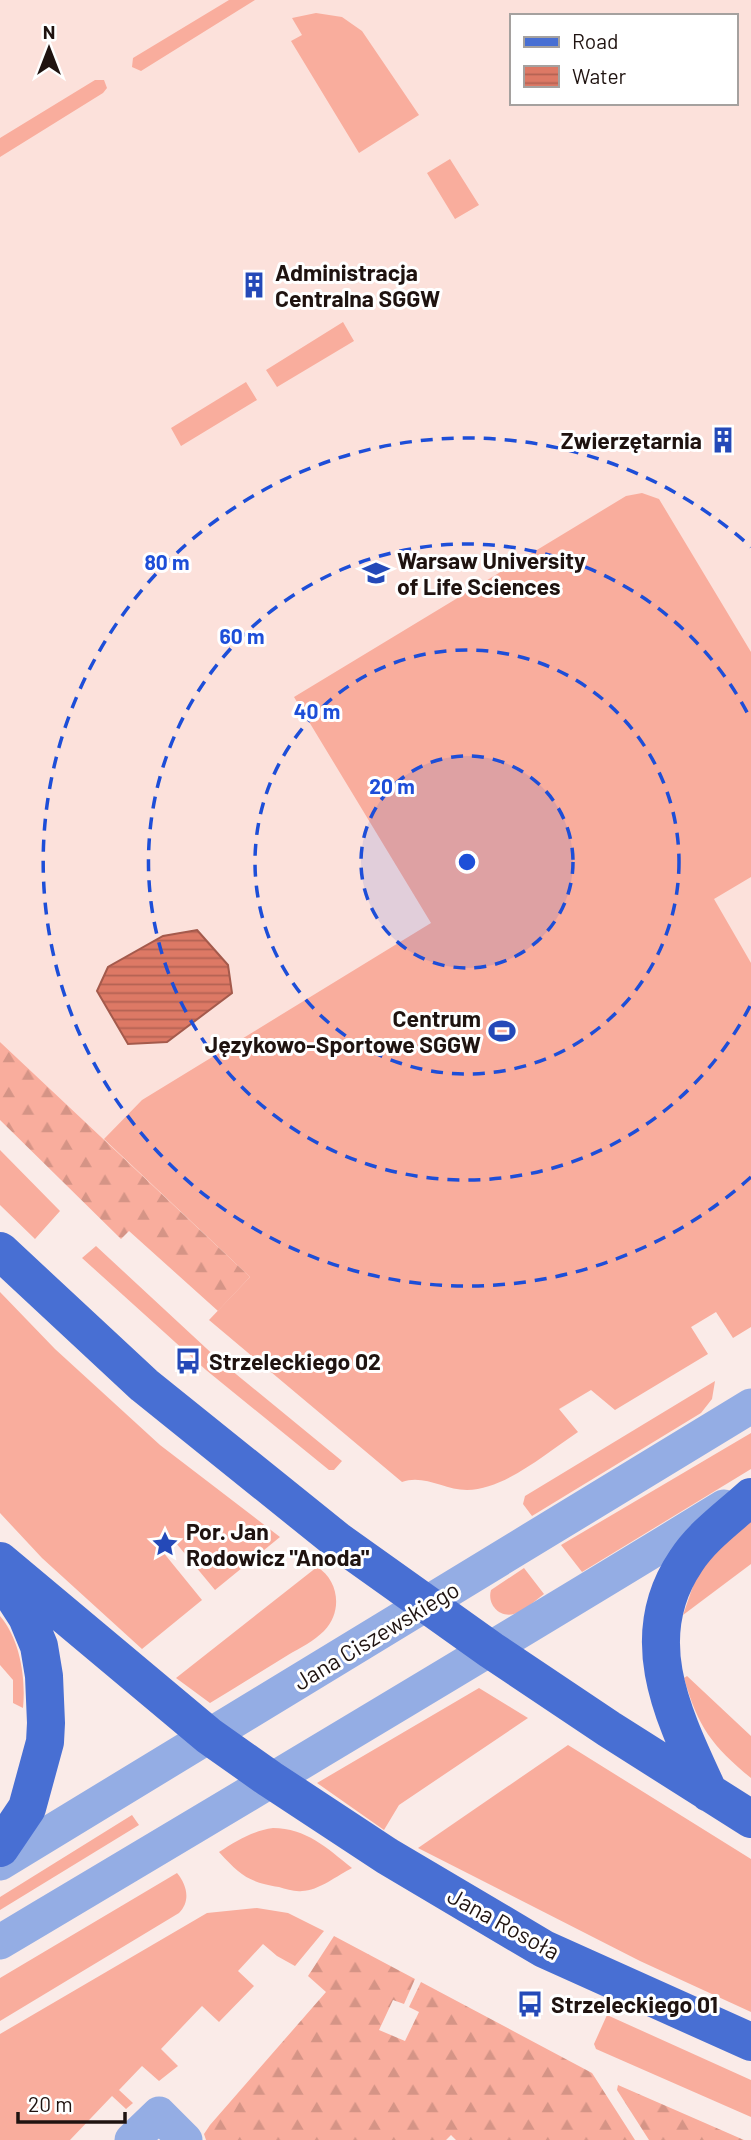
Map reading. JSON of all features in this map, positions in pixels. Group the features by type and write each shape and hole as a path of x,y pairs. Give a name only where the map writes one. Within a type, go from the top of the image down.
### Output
{"main road":[{"path":"0,1251 144,1385 338,1541 491,1650 751,1819"},
{"path":"709,1793 677,1724 665,1687 660,1643 663,1616 670,1592 686,1560 713,1530 751,1497"},
{"name":"Jana Rosoła","path":"0,1561 209,1736 387,1856 544,1948 751,2042"},
{"path":"0,1575 27,1617 39,1646 44,1676 46,1723 45,1742 27,1808 0,1848"}],"street":[{"name":"Jana Ciszewskiego","path":"0,1863 751,1406"},
{"path":"0,1942 491,1650 751,1491"},
{"path":"132,2140 159,2114 185,2140"}],"shaded area":[{"name":"Warsaw University of Life Sciences","path":"0,0 751,0 751,1290 488,1454 368,1388 0,1042"}],"green space":[{"path":"229,0 255,0 141,71 132,67 133,58"},
{"path":"316,13 342,17 362,31 419,115 359,153 291,41 302,35 292,18"},
{"path":"95,80 104,80 107,88 103,93 0,157 0,138"},
{"path":"450,159 479,205 455,219 427,173"},
{"path":"343,322 354,341 277,387 266,370"},
{"path":"246,382 257,400 181,446 171,428"},
{"name":"Centrum Językowo-Sportowe SGGW","path":"642,493 659,499 751,652 751,877 714,899 751,963 751,1327 733,1338 716,1312 691,1327 708,1354 615,1410 591,1390 559,1409 578,1432 511,1477 482,1488 467,1490 418,1480 402,1482 209,1320 250,1277 104,1139 142,1100 431,923 294,697 626,496"},
{"path":"0,1042 250,1277 218,1311 129,1231 121,1239 0,1120"},
{"path":"0,1150 60,1211 35,1239 0,1205"},
{"path":"96,1246 220,1361 342,1461 334,1470 329,1470 206,1370 82,1258"},
{"path":"0,1292 55,1349 160,1445 280,1537 215,1590 166,1531 154,1541 202,1600 142,1649 42,1558 0,1513"},
{"path":"715,1381 712,1399 701,1413 532,1516 523,1504 525,1496"},
{"path":"751,1433 751,1469 582,1572 561,1545"},
{"path":"751,1520 751,1564 683,1615 694,1583 708,1559"},
{"path":"317,1567 334,1588 336,1606 330,1623 316,1638 210,1703 176,1678"},
{"path":"524,1568 544,1594 518,1613 508,1615 499,1612 492,1604 491,1590"},
{"path":"0,1616 7,1625 20,1659 23,1708 13,1703 13,1680 0,1665"},
{"path":"687,1676 751,1736 751,1778 716,1745 701,1723 689,1695 684,1678"},
{"path":"479,1688 528,1718 399,1805 384,1830 317,1783"},
{"path":"568,1745 751,1859 751,2012 640,1961 418,1848"},
{"path":"132,1815 139,1825 0,1910 0,1897"},
{"path":"273,1828 306,1835 352,1868 315,1888 296,1891 252,1880 239,1872 219,1852 251,1834"},
{"path":"177,1873 186,1893 185,1903 179,1913 0,2021 0,1978"},
{"path":"257,1908 288,1913 324,1931 295,1966 263,1944 238,1971 254,1986 219,2022 202,2006 161,2049 178,2066 159,2081 142,2066 119,2090 133,2103 126,2109 112,2096 70,2140 0,2140 0,2034 207,1913"},
{"path":"334,1936 415,1979 404,2004 393,2000 379,2030 405,2041 419,2012 409,2007 421,1982 592,2073 635,2140 456,2140 451,2135 446,2140 206,2140 204,2134 210,2125 326,1992 308,1976"},
{"path":"607,2015 751,2080 751,2117 596,2049 594,2044"},
{"path":"618,2085 744,2140 649,2140 617,2090"}],"water":[{"path":"197,930 228,965 232,993 167,1042 128,1044 97,991 108,967 163,936"}],"place":[{"name":"Administracja Centralna SGGW","path":"254,285"},
{"name":"Zwierzętarnia","path":"723,440"},
{"name":"Warsaw University of Life Sciences","path":"376,573"},
{"name":"Centrum Językowo-Sportowe SGGW","path":"502,1031"},
{"name":"Strzeleckiego 02","path":"188,1361"},
{"name":"Por. Jan Rodowicz \"Anoda\"","path":"165,1544"},
{"name":"Strzeleckiego 01","path":"530,2004"}]}
